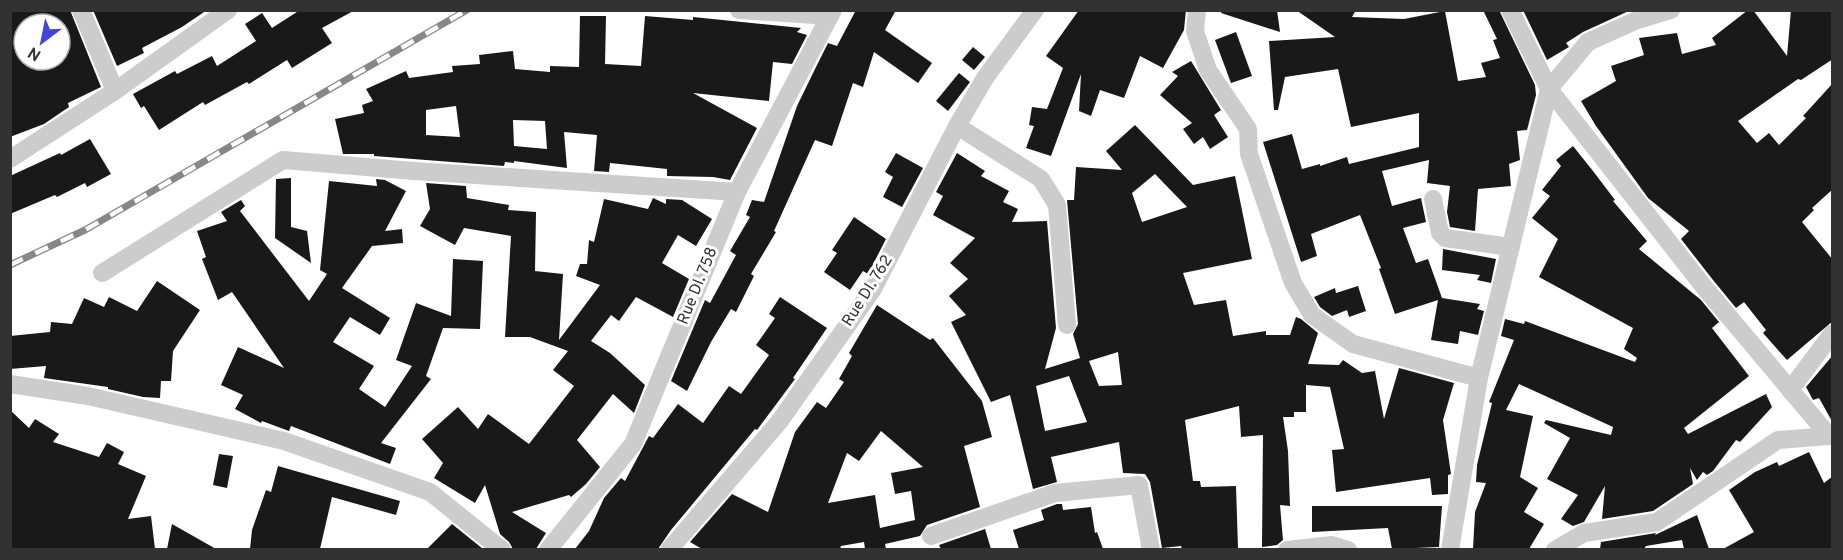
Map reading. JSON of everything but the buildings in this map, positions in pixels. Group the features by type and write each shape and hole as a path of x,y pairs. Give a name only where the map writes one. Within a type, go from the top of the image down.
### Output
{"street":[{"path":"81,10 115,91"},
{"path":"10,159 115,91 228,10"},
{"path":"739,10 831,14"},
{"name":"Rue DI. 762","path":"672,548 779,422 873,289 957,126 985,78 1035,10"},
{"path":"1197,10 1195,31 1208,70 1248,129 1249,154 1290,273 1312,315 1353,344 1479,378"},
{"path":"1510,10 1549,89 1704,287 1831,438"},
{"path":"1450,549 1479,378 1549,89 1588,42 1635,21 1671,10"},
{"name":"Rue DI. 758","path":"548,549 633,444 737,192 831,14"},
{"path":"957,126 1041,179 1057,205 1067,325"},
{"path":"102,273 283,160 737,192"},
{"path":"1433,200 1440,233 1445,238 1511,247"},
{"path":"1790,390 1833,334"},
{"path":"10,384 88,396 284,441 430,492 502,549"},
{"path":"1555,549 1584,533 1657,522 1778,440 1831,438"},
{"path":"931,537 1055,493 1139,485 1151,549"},
{"path":"1287,549 1332,545 1348,549"}],"railway":[{"path":"10,265 85,230 467,10"}]}
